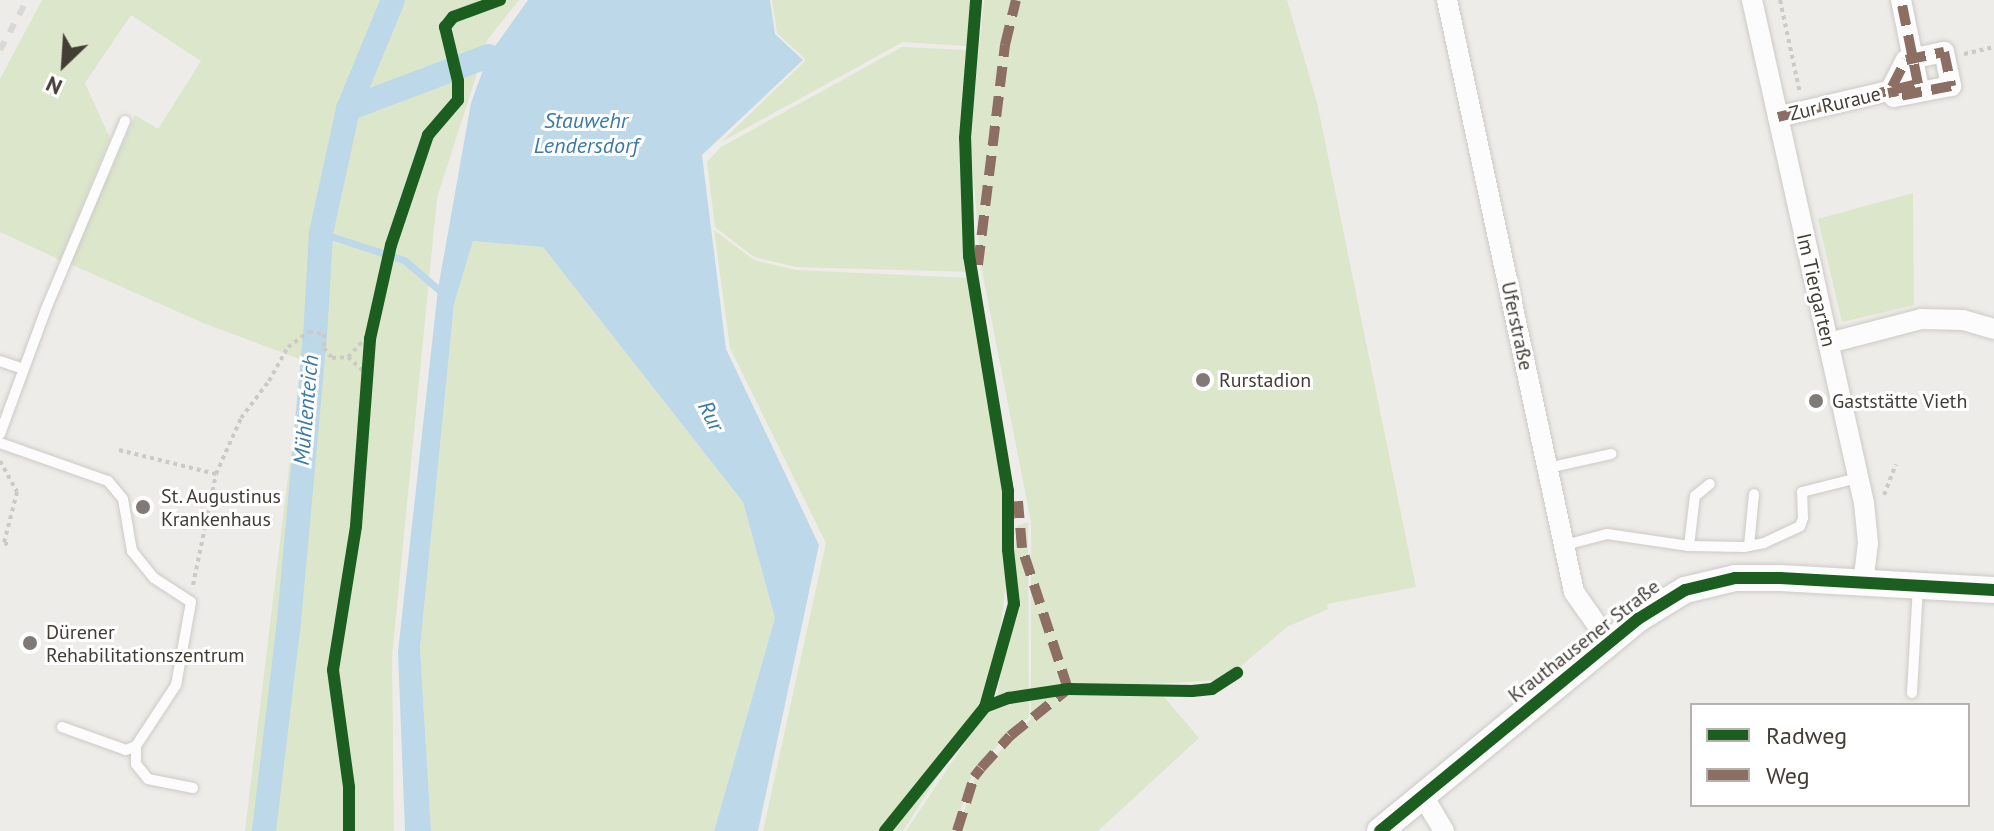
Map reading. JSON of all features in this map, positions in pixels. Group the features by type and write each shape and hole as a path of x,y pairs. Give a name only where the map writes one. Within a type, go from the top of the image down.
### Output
{"street":[{"name":"Uferstraße","path":"1447,0 1578,602 1609,642"},
{"name":"Im Tiergarten","path":"1752,0 1858,478 1868,543 1863,581"},
{"name":"Zur Ruraue","path":"1778,117 1918,84 1901,0"},
{"name":"Zur Ruraue","path":"1892,90 1894,97 1951,86 1944,52 1913,59"},
{"path":"1829,343 1921,319 1963,320 1994,329"},
{"name":"Krauthausener Straße","path":"1380,831 1609,642 1668,598 1711,582 1780,578 1994,590"},
{"path":"1423,796 1444,831"}],"lane":[{"path":"0,434 23,369 125,121"},
{"path":"0,361 23,369"},
{"path":"0,443 108,481 123,499 130,541 137,558 154,578 191,602 176,685 136,746 136,764 148,779 193,788"},
{"path":"1548,468 1611,454"},
{"path":"1565,545 1607,534 1689,546 1749,546 1800,526 1803,518 1802,492 1858,478"},
{"path":"1689,546 1695,496 1710,484"},
{"path":"1749,546 1754,494"},
{"path":"1912,693 1918,585"},
{"path":"62,727 126,750 136,746"}],"path":[{"path":"1780,0 1804,111"},
{"path":"450,46 458,81"},
{"path":"191,602 216,474 241,418 269,381 288,347 309,332 323,334 327,355 332,358 348,357 364,340 370,339"},
{"path":"348,357 366,374"},
{"path":"119,450 216,474"},
{"path":"0,461 17,492 4,543 10,545"}],"green space":[{"path":"42,0 519,0 488,39 437,198 392,657 394,831 245,831 302,360 203,323 70,264 135,115 158,129 201,61 131,15 85,83 110,138 60,260 0,232 0,79"},
{"path":"772,0 971,0 966,46 903,42 721,142 806,60 777,33"},
{"name":"Rurstadion","path":"984,0 1287,0 1317,102 1416,587 1327,604 1328,609 1287,627 1234,672 1219,680 1153,684 1199,738 1098,831 958,831 975,777 1031,719 1031,522 981,266 970,138"},
{"path":"902,47 968,50 960,137 970,272 796,267 754,257 715,227 707,162 721,147"},
{"path":"1913,193 1914,305 1842,322 1818,219"},
{"path":"714,230 754,260 796,270 970,278 994,391 1013,530 992,691 903,831 763,831 826,543 730,348"},
{"path":"473,241 543,247 743,502 775,618 714,831 431,831 420,648 454,304"},
{"path":"1028,522 1029,717 1008,734 972,775 954,831 906,831 998,693 1017,526"}],"water":[{"name":"Stauwehr Lendersdorf","path":"528,0 770,0 775,34 803,60 702,155 726,349 819,545 758,831 714,831 775,618 743,502 543,247 473,241 454,304 420,648 431,831 405,831 398,652 438,289 471,103 488,56"}],"waterway":[{"name":"Mühlenteich","path":"264,831 289,621 315,337 321,233 348,109 393,0"},
{"path":"348,109 488,56"},
{"path":"321,233 404,260 438,289"}],"railway":[{"path":"0,50 27,0"}],"marked path":[{"path":"978,265 1005,45 1016,0"},
{"path":"1778,117 1918,84 1901,0"},
{"path":"1944,52 1951,86 1894,97 1892,87 1906,60 1944,52"},
{"path":"957,831 974,777 981,768 1010,736 1068,689 1022,548 1018,501"}],"cycle path":[{"path":"349,831 349,787 333,670 356,526 370,339 391,245 428,135 458,100 458,81 445,27 453,17 500,0"},
{"path":"885,831 985,707 1014,604 1008,550 1008,491 969,256 965,138 976,0"},
{"path":"1380,831 1638,619 1685,590 1735,578 1994,590"},
{"path":"985,707 1009,698 1068,689 1212,689 1237,673"}],"place":[{"name":"Rurstadion","path":"1203,380"},
{"name":"Gaststätte Vieth","path":"1816,401"},
{"name":"St. Augustinus Krankenhaus","path":"143,507"},
{"name":"Dürener Rehabilitationszentrum","path":"30,643"}],"water label":[{"name":"Rur","path":"711,416"}]}
